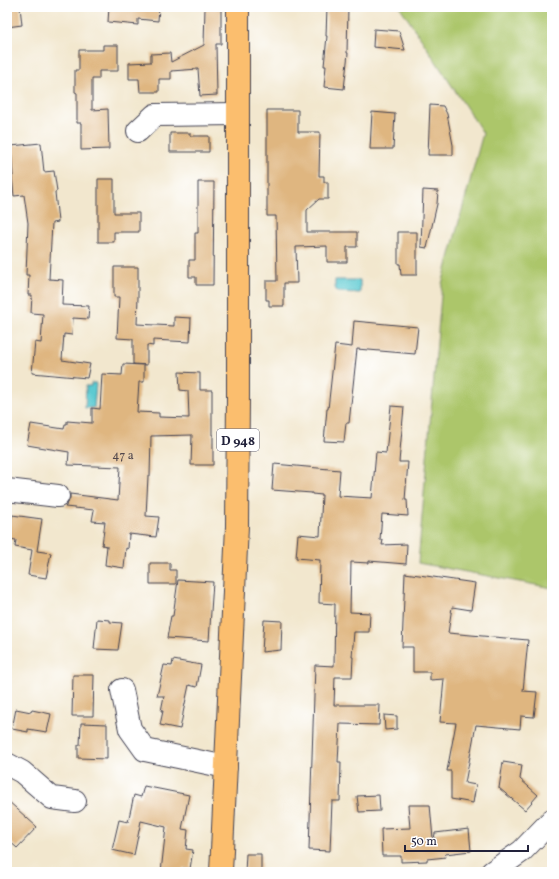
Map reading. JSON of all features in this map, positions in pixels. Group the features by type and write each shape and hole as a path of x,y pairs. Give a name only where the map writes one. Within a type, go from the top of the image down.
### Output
{"main road":[{"name":"D 948","path":"221,872 237,526 238,7"}],"street":[{"path":"138,131 155,115 238,114"},
{"path":"7,490 58,496"},
{"path":"122,690 130,729 145,750 226,767"},
{"path":"7,764 22,772 52,798 75,801"},
{"path":"492,872 522,851 552,821"}],"green space":[{"path":"400,7 552,7 552,588 418,563 442,284 483,133"}],"water":[{"path":"335,280 360,280 360,293 337,291"},
{"path":"91,383 96,383 94,408 85,408 86,386 91,386"}],"building":[{"path":"7,7 20,7 22,25 7,27"},
{"path":"109,7 159,7 158,21 138,19 138,25 108,22"},
{"path":"205,7 221,7 221,44 216,44 217,95 200,96 198,69 171,71 171,79 159,79 159,92 140,92 139,79 129,79 129,63 151,62 151,54 170,53 171,62 204,45"},
{"path":"327,7 348,7 348,53 344,89 324,87 326,66 324,66 327,36"},
{"path":"374,29 399,31 405,50 373,47"},
{"path":"103,45 118,45 118,71 99,71 99,79 92,79 92,110 108,109 109,149 81,150 81,123 77,123 77,93 75,92 75,70 79,70 79,50 103,50"},
{"path":"430,105 443,106 447,114 453,145 453,155 428,155"},
{"path":"267,110 298,110 298,132 320,132 319,176 324,176 324,182 328,182 328,199 319,199 307,210 307,232 357,232 357,247 347,247 347,262 327,262 327,246 296,247 297,283 284,283 284,306 269,306 269,300 266,300 266,281 277,281 276,216 267,216"},
{"path":"372,112 395,114 393,149 370,149"},
{"path":"170,133 190,133 190,136 209,136 209,152 170,152"},
{"path":"41,143 44,172 54,171 57,191 55,192 58,222 52,223 49,279 63,280 62,305 89,306 88,319 73,318 72,335 64,334 62,360 90,364 87,378 32,373 35,342 41,343 43,314 31,313 32,295 28,295 29,275 26,275 28,223 24,195 14,196 11,146"},
{"path":"98,179 114,179 114,213 139,213 139,232 114,232 114,242 98,242"},
{"path":"198,182 214,182 213,285 196,285 196,277 189,277 189,260 195,260 195,233 198,233"},
{"path":"423,190 438,191 437,204 427,248 421,247"},
{"path":"398,232 417,232 417,275 401,275 400,264 398,264"},
{"path":"114,267 138,267 137,324 174,326 174,317 191,318 190,342 153,340 153,346 147,345 147,365 133,364 133,339 117,338 119,297 114,297"},
{"path":"354,321 418,327 415,354 357,349 349,423 346,423 344,442 324,441 335,345 352,347"},
{"path":"123,364 144,365 144,382 139,382 137,412 159,413 159,417 189,418 188,391 180,390 179,372 200,373 200,390 212,390 213,435 213,465 191,465 192,435 151,436 150,476 148,476 146,516 159,517 156,537 129,534 124,568 105,565 107,546 102,545 105,522 92,521 94,510 65,507 70,498 70,494 118,500 120,467 68,465 69,452 27,445 31,424 64,429 67,421 92,423 92,408 100,409 102,374 122,375"},
{"path":"391,406 404,407 399,462 408,462 405,500 407,500 408,516 382,514 380,540 383,540 382,545 407,544 406,564 369,561 369,563 351,562 350,612 370,613 369,632 354,632 352,677 335,677 334,705 380,705 379,725 340,724 338,762 341,762 340,801 332,801 330,851 309,850 315,665 334,666 335,604 319,603 320,560 296,558 298,534 320,536 322,495 272,490 274,464 340,470 338,496 372,498 376,452 386,453"},
{"path":"12,515 42,519 37,551 51,553 46,578 28,575 32,550 15,547 16,540 9,539 7,536 7,517 12,518"},
{"path":"150,563 170,563 170,570 176,570 176,584 150,584"},
{"path":"405,573 475,583 471,610 452,607 448,633 528,640 523,691 537,692 534,717 521,716 520,729 476,725 465,783 476,785 473,803 451,799 451,771 447,771 456,723 440,722 444,679 430,680 430,672 413,672 413,647 402,647"},
{"path":"178,580 213,582 209,641 167,638 171,616 173,616"},
{"path":"97,619 122,623 118,650 94,649"},
{"path":"264,620 282,621 281,650 262,652"},
{"path":"173,660 201,665 197,687 189,685 180,729 160,725 164,696 157,696 164,665 172,666"},
{"path":"73,675 94,675 93,716 72,716"},
{"path":"16,709 31,712 32,710 51,714 47,732 28,729 28,732 12,729"},
{"path":"384,715 397,716 397,729 385,730"},
{"path":"81,723 107,724 107,759 78,758"},
{"path":"503,762 522,765 520,779 538,795 525,810 499,788"},
{"path":"144,786 189,795 182,829 188,830 186,849 193,850 190,869 183,868 183,872 161,872 166,827 141,821 134,855 112,850 119,820 128,822 134,795 141,797"},
{"path":"379,795 380,811 359,812 357,796"},
{"path":"7,800 37,827 17,848 7,839"},
{"path":"408,805 430,805 433,839 435,833 469,829 471,851 445,854 446,857 427,859 427,861 401,862 401,856 382,856 381,829 410,828"},
{"path":"246,854 261,854 261,872 245,872"}]}
